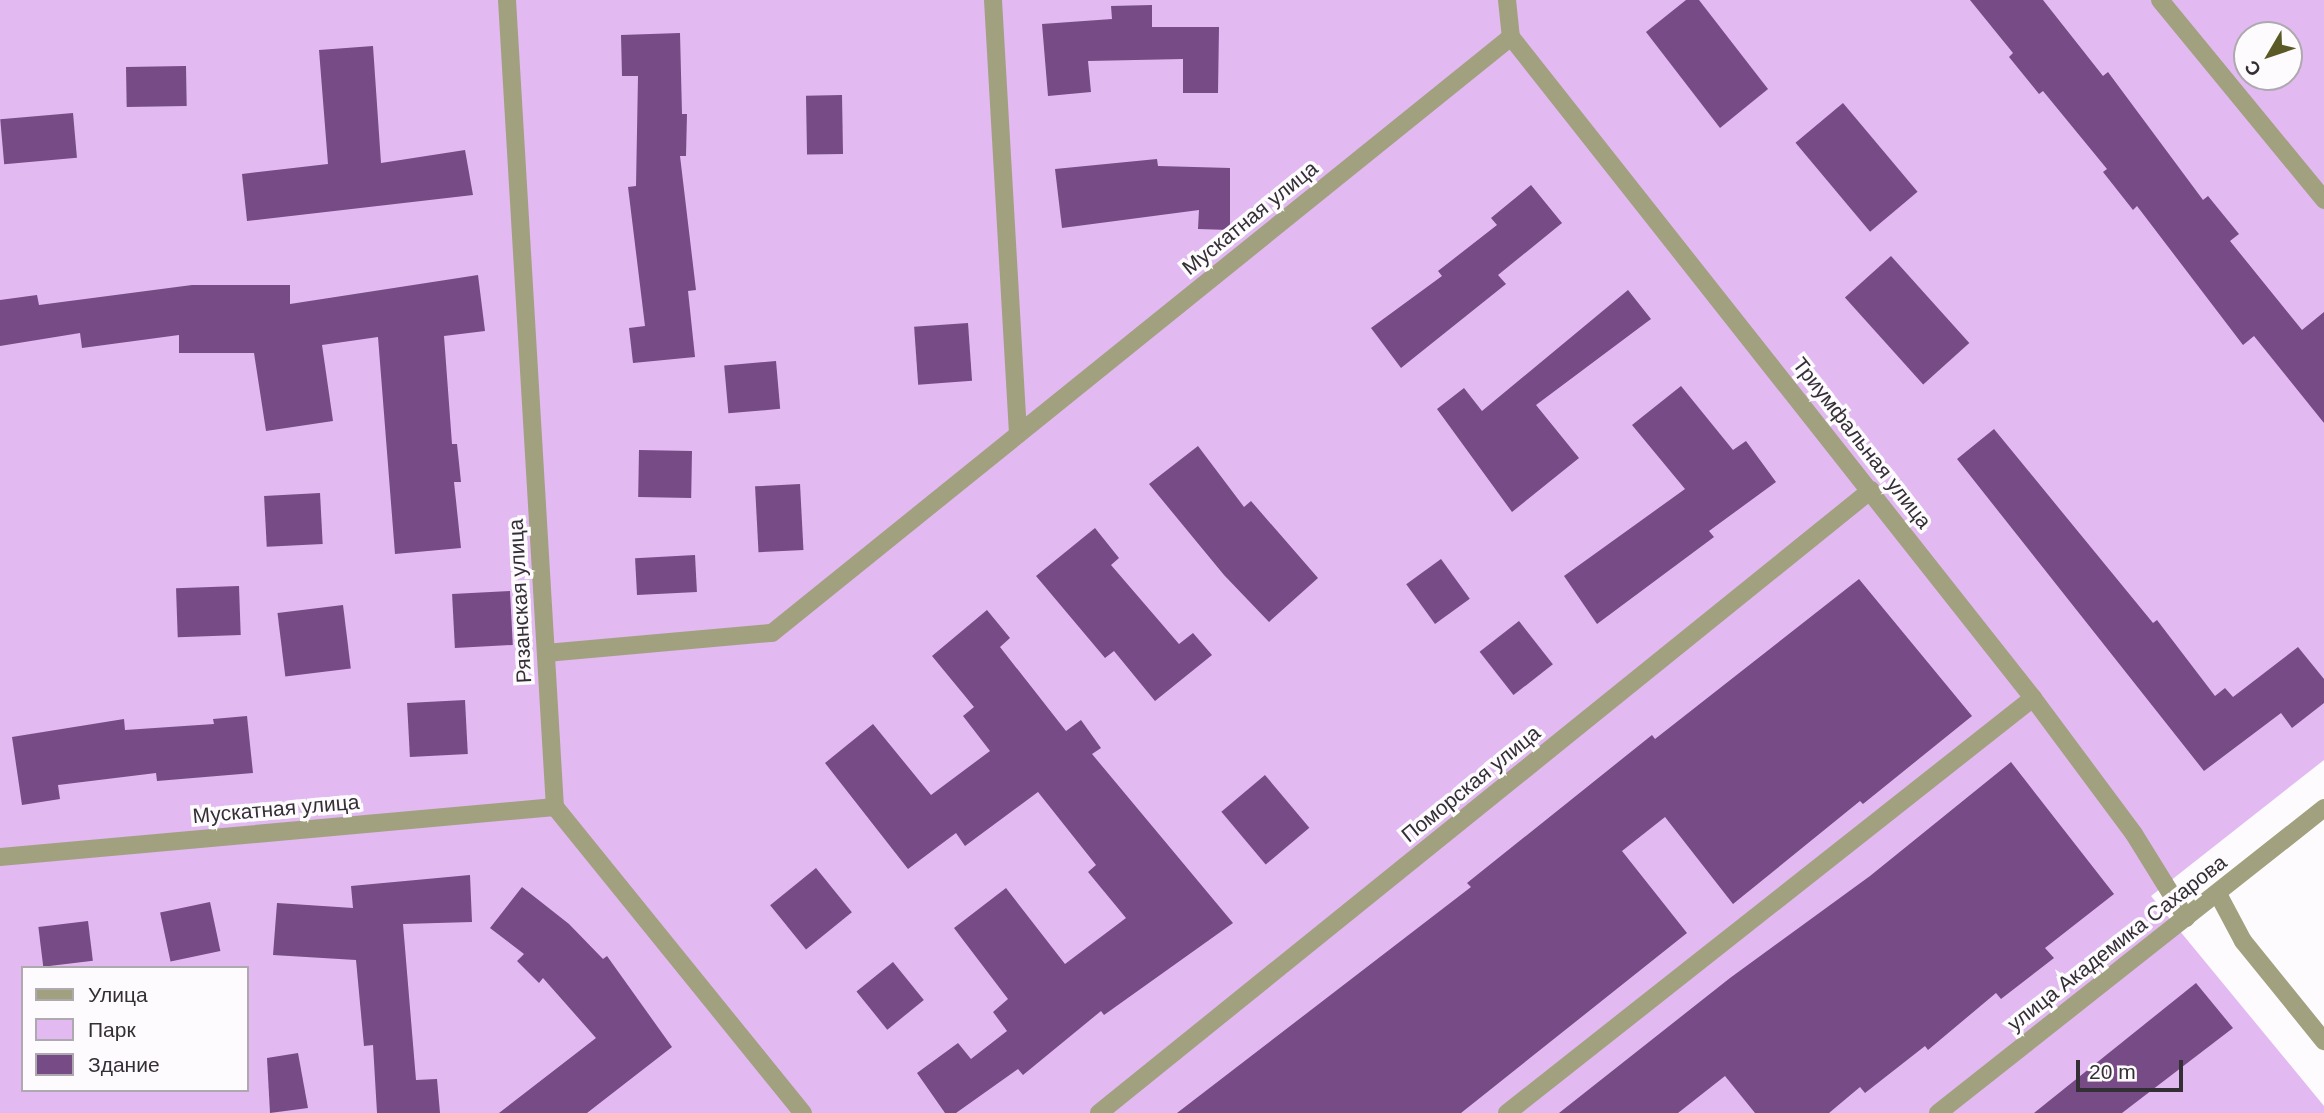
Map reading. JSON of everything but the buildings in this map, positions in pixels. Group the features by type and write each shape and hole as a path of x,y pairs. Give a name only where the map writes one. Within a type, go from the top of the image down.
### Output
{"street":[{"name":"Рязанская улица","path":"507,0 555,807"},
{"path":"993,0 1018,434"},
{"path":"1507,0 1511,37"},
{"path":"2160,0 2324,200"},
{"name":"Мускатная улица","path":"546,653 772,634 1511,37"},
{"name":"Триумфальная улица","path":"1511,37 2033,698 2134,834 2186,918"},
{"name":"Поморская улица","path":"1099,1113 1871,490"},
{"path":"1507,1113 2033,698"},
{"name":"Мускатная улица","path":"0,857 555,807"},
{"path":"555,807 803,1113"},
{"name":"улица Академика Сахарова","path":"1938,1113 2324,808"},
{"path":"2218,894 2243,940 2324,1041"}],"green space":[{"path":"0,0 2324,0 2324,760 2151,896 2324,1106 2324,1113 0,1113"}]}
